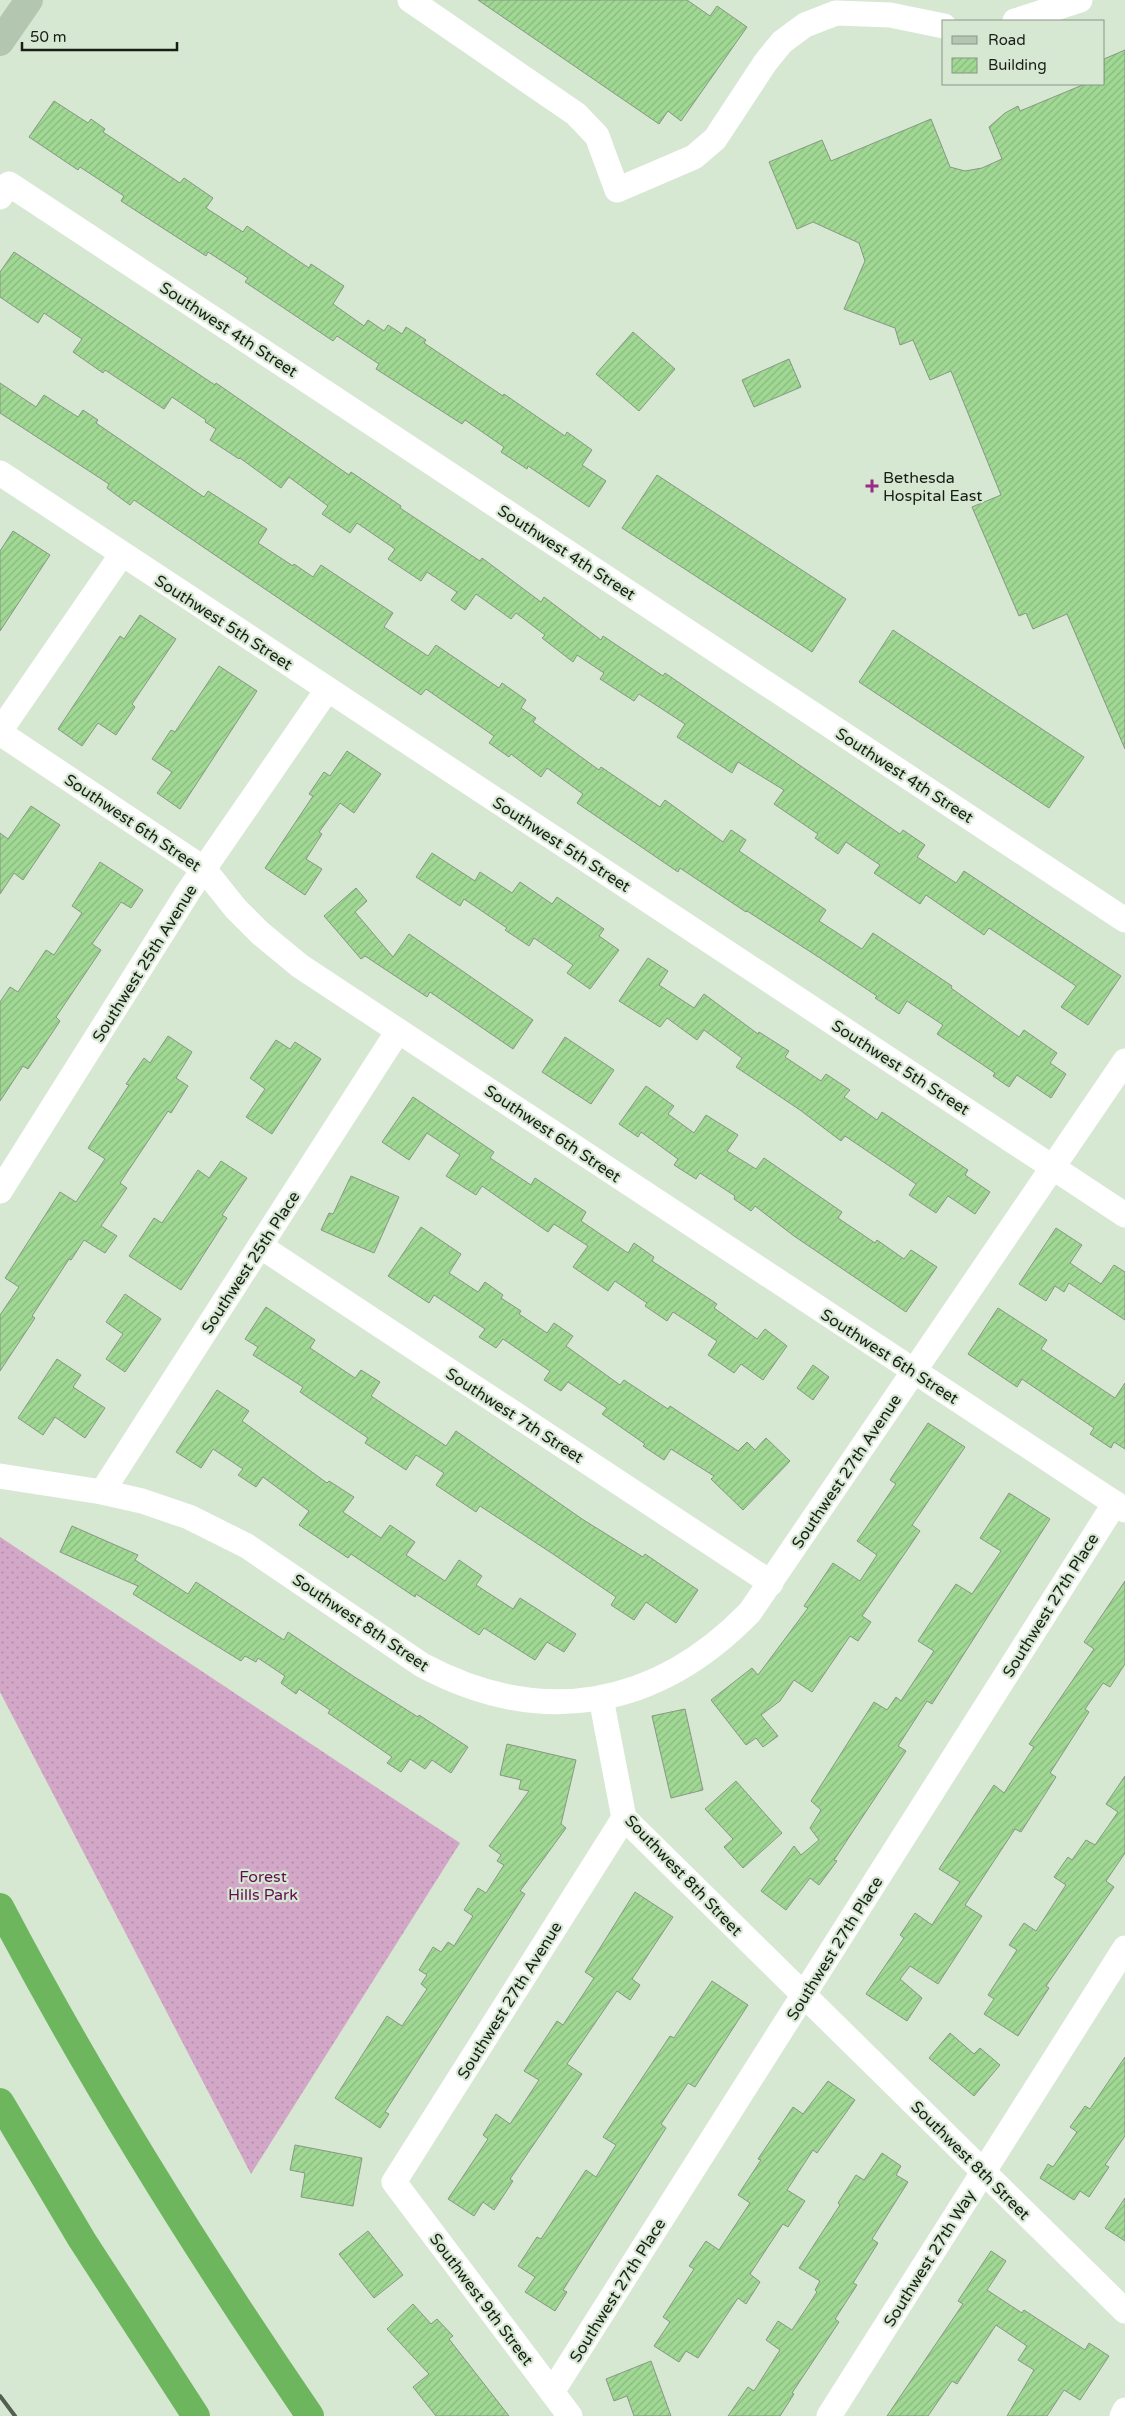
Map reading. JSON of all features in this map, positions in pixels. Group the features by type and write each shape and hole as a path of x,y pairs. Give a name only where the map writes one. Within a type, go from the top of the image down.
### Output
{"highway":[{"path":"0,1907 81,2053 158,2183 310,2416"},
{"path":"0,2102 82,2240 196,2416"}],"street":[{"path":"0,42 29,0"},
{"path":"410,0 576,114 597,136 617,190 694,157 715,139 765,63 782,42 805,25 836,13 890,15 942,26"},
{"path":"1018,20 1080,0"},
{"name":"Southwest 4th Street","path":"4,191 1125,920"},
{"name":"Southwest 5th Street","path":"0,473 1125,1215"},
{"path":"0,732 122,554"},
{"name":"Southwest 25th Avenue","path":"0,1191 204,869 327,690"},
{"name":"Southwest 6th Street","path":"0,732 204,869 236,908 260,933 300,966 912,1371 1120,1506"},
{"name":"Southwest 25th Place","path":"102,1492 398,1031"},
{"name":"Southwest 27th Avenue","path":"601,1698 651,1683 698,1658 726,1637 750,1612 1125,1060"},
{"name":"Southwest 7th Street","path":"260,1246 771,1583"},
{"name":"Southwest 8th Street","path":"0,1476 102,1492 142,1501 189,1517 219,1530 247,1546 422,1665 446,1678 479,1690 513,1698 548,1702 601,1698 624,1818 1125,2311"},
{"name":"Southwest 27th Place","path":"552,2392 804,1995 1120,1506"},
{"name":"Southwest 27th Avenue","path":"394,2182 624,1818"},
{"name":"Southwest 27th Way","path":"829,2416 1125,1948"},
{"name":"Southwest 9th Street","path":"394,2182 570,2416"},
{"path":"1122,2416 1125,2410"}],"green space":[{"name":"Forest Hills Park","path":"0,1537 460,1843 251,2174 0,1692"}],"building":[{"path":"478,0 687,0 710,16 717,6 747,27 681,121 668,111 659,124"},
{"path":"1125,50 1125,749 1067,614 1033,629 1026,613 1019,616 972,507 1001,495 951,371 930,380 913,340 900,345 895,328 844,309 865,261 859,243 813,222 797,229 769,162 822,140 831,161 931,119 950,167 965,171 982,168 1002,159 989,127 1005,113 1018,106 1020,111 1083,85 1105,85 1105,59"},
{"path":"54,101 88,123 91,119 105,129 103,132 180,183 184,178 213,198 206,208 243,232 247,226 309,268 311,264 344,286 333,304 364,326 368,320 384,331 388,325 402,334 406,327 426,340 424,343 503,396 504,394 565,436 567,432 592,450 582,465 606,481 589,507 528,466 527,469 501,452 504,447 465,420 462,424 376,369 379,364 337,336 333,341 245,282 248,278 208,252 206,256 121,201 124,196 80,167 78,170 29,137"},
{"path":"14,252 215,385 216,383 349,475 351,472 401,506 400,508 480,561 482,558 541,602 544,597 601,640 603,636 663,676 665,673 900,834 903,830 925,845 917,857 956,883 964,871 1121,976 1088,1025 1061,1007 1076,986 989,928 984,935 926,895 920,904 874,873 880,865 846,842 838,854 815,838 818,834 774,804 784,790 738,762 732,773 677,737 685,724 639,694 634,701 600,679 604,673 577,655 573,662 542,638 545,635 516,613 511,619 476,594 465,610 451,600 457,592 427,572 421,581 388,559 395,549 357,523 350,533 322,514 328,506 289,477 281,488 240,458 210,440 216,429 172,397 164,409 105,370 103,373 73,352 82,339 44,313 38,323 0,297 0,272"},
{"path":"633,332 675,369 639,411 596,374"},
{"path":"789,359 801,387 754,407 742,380"},
{"path":"0,383 36,407 44,395 78,417 83,410 98,420 96,423 204,497 208,491 267,529 258,543 293,566 294,564 313,577 321,565 393,613 384,627 428,656 436,645 499,688 502,683 526,700 521,708 536,718 533,722 599,770 601,767 660,807 665,800 723,842 731,830 746,840 739,851 826,910 819,921 862,949 873,933 952,986 951,988 1019,1037 1024,1030 1057,1053 1050,1063 1066,1074 1051,1098 1017,1075 1009,1087 993,1076 995,1073 937,1034 943,1025 907,1001 899,1014 875,998 877,996 820,958 680,868 678,872 577,803 583,794 547,768 541,777 511,754 509,757 489,743 494,736 426,689 421,695 134,500 130,505 107,488 109,484 0,413"},
{"path":"657,475 846,599 812,652 622,528"},
{"path":"13,531 50,555 0,631 0,551"},
{"path":"140,615 176,639 132,704 135,707 116,735 98,723 82,746 58,729 120,636 124,639"},
{"path":"893,630 1084,757 1049,808 859,682"},
{"path":"219,666 257,691 180,809 157,793 172,772 152,759 171,730 175,732"},
{"path":"347,751 381,774 354,813 340,803 319,832 322,834 306,859 322,869 305,895 265,868 313,796 309,794 324,772 330,776"},
{"path":"31,806 60,825 23,880 14,873 0,894 0,833 8,839"},
{"path":"432,853 475,881 480,872 512,893 520,882 552,904 557,897 604,929 599,936 619,950 590,989 567,973 573,965 534,938 529,946 505,930 507,928 464,899 460,906 416,877"},
{"path":"100,862 143,890 131,908 121,902 92,944 101,950 56,1017 60,1021 28,1069 23,1066 0,1101 0,1002 10,987 18,992 46,950 54,955 82,913 72,906"},
{"path":"356,888 367,901 355,912 393,957 409,934 533,1020 513,1049 430,992 427,997 365,956 361,959 324,916"},
{"path":"648,958 668,971 659,985 694,1008 704,994 758,1034 759,1032 789,1051 785,1057 821,1081 826,1074 850,1090 844,1097 877,1120 882,1112 968,1170 965,1175 990,1192 975,1214 948,1196 936,1213 909,1195 916,1184 845,1136 841,1141 800,1110 736,1067 742,1058 704,1030 697,1040 667,1018 660,1027 619,1001"},
{"path":"168,1036 192,1052 176,1078 188,1086 171,1113 168,1111 120,1183 127,1188 101,1226 117,1236 105,1253 84,1240 71,1260 69,1259 32,1316 35,1318 0,1371 0,1315 19,1287 5,1278 60,1192 76,1202 105,1159 88,1148 129,1085 126,1084 144,1058 150,1063"},
{"path":"565,1037 614,1070 591,1104 542,1072"},
{"path":"276,1040 290,1049 295,1042 321,1059 272,1134 246,1117 265,1089 250,1078"},
{"path":"646,1086 674,1106 668,1114 694,1133 706,1115 738,1135 727,1151 756,1169 764,1158 842,1212 838,1218 875,1243 877,1240 904,1259 911,1250 937,1267 906,1312 794,1236 755,1206 751,1211 734,1199 735,1196 700,1173 696,1179 674,1165 678,1159 641,1132 638,1137 619,1124"},
{"path":"413,1097 494,1152 490,1158 531,1185 535,1178 586,1212 581,1221 628,1253 634,1243 654,1257 652,1261 717,1304 714,1308 757,1339 765,1329 787,1346 763,1380 741,1364 734,1373 708,1355 717,1341 673,1312 667,1321 645,1306 647,1303 615,1281 608,1291 573,1267 588,1246 554,1224 548,1232 482,1186 476,1195 446,1176 460,1155 427,1133 409,1160 382,1142"},
{"path":"221,1161 247,1178 222,1215 227,1218 181,1290 129,1256 154,1218 162,1223 198,1170 209,1178"},
{"path":"351,1176 399,1197 374,1253 321,1230 329,1213 333,1214"},
{"path":"421,1227 461,1254 449,1273 478,1292 485,1282 503,1295 501,1298 521,1311 519,1314 547,1333 554,1323 573,1336 566,1346 620,1385 624,1380 668,1409 670,1406 738,1451 747,1442 755,1450 766,1438 790,1461 743,1510 711,1479 714,1476 671,1449 664,1460 643,1446 645,1444 602,1414 607,1408 568,1382 561,1391 544,1380 550,1371 503,1339 496,1348 479,1337 485,1329 434,1295 429,1303 388,1276"},
{"path":"1056,1228 1082,1245 1070,1263 1101,1284 1114,1265 1125,1272 1125,1320 1069,1283 1064,1292 1055,1286 1046,1301 1019,1284"},
{"path":"125,1294 161,1319 125,1372 106,1359 123,1334 106,1322"},
{"path":"266,1307 315,1340 310,1348 355,1378 361,1370 380,1382 371,1396 446,1446 456,1431 582,1519 643,1557 645,1554 698,1590 676,1623 646,1602 634,1620 611,1605 616,1597 556,1556 480,1506 476,1512 436,1485 444,1473 416,1455 406,1470 365,1443 368,1438 300,1392 303,1387 253,1355 258,1347 245,1339"},
{"path":"998,1308 1047,1340 1041,1349 1115,1398 1125,1383 1125,1449 1114,1442 1111,1448 1090,1434 1094,1428 1022,1379 1017,1387 968,1354"},
{"path":"57,1359 81,1375 73,1387 105,1408 85,1438 55,1417 43,1435 18,1418"},
{"path":"813,1365 829,1377 813,1400 797,1388"},
{"path":"217,1390 249,1411 242,1421 327,1483 329,1481 354,1497 343,1512 381,1538 390,1525 415,1542 406,1555 445,1581 459,1560 482,1576 476,1585 513,1609 520,1598 576,1634 564,1652 547,1642 535,1660 484,1628 479,1635 416,1594 415,1597 351,1554 348,1558 299,1525 309,1511 263,1477 256,1487 238,1475 243,1469 213,1449 201,1468 176,1452"},
{"path":"928,1423 965,1447 912,1525 920,1531 862,1616 871,1622 858,1641 850,1636 812,1692 794,1680 780,1701 761,1715 778,1736 763,1747 756,1738 746,1745 711,1700 752,1668 758,1675 808,1608 804,1606 833,1563 860,1581 877,1555 857,1541 896,1484 890,1480"},
{"path":"1009,1493 1050,1519 932,1704 927,1701 898,1746 906,1751 834,1860 837,1861 819,1885 810,1878 786,1910 761,1891 794,1846 801,1855 819,1840 810,1828 821,1810 811,1801 874,1702 887,1710 896,1697 901,1701 934,1651 918,1641 956,1584 972,1594 1001,1551 980,1538"},
{"path":"72,1526 138,1555 135,1560 188,1594 196,1582 284,1640 288,1632 353,1676 468,1747 451,1773 432,1760 425,1769 410,1759 401,1772 387,1763 392,1757 328,1713 330,1710 299,1689 296,1694 281,1683 285,1676 258,1658 256,1662 245,1656 241,1661 133,1594 138,1586 60,1552"},
{"path":"1125,1581 1125,1664 1110,1687 1103,1683 1085,1709 1089,1712 1050,1773 1056,1777 1021,1832 1015,1829 965,1905 982,1916 938,1984 910,1966 900,1979 922,1998 907,2021 866,1994 904,1938 900,1935 915,1913 932,1925 960,1882 939,1869 994,1785 1004,1793 1034,1747 1029,1744 1094,1649 1084,1642"},
{"path":"685,1709 703,1790 671,1798 652,1716"},
{"path":"507,1744 576,1760 561,1824 566,1828 520,1891 525,1894 385,2112 389,2114 380,2128 335,2098 387,2016 402,2026 427,1989 421,1984 427,1975 419,1970 433,1947 441,1952 448,1942 454,1946 473,1916 464,1910 478,1888 486,1893 504,1865 497,1861 501,1855 489,1846 529,1791 519,1789 521,1780 500,1775"},
{"path":"1125,1776 1125,1853 1106,1881 1114,1887 1046,1986 1049,1988 1018,2036 984,2014 994,1999 988,1995 1017,1950 1009,1945 1024,1923 1036,1931 1066,1885 1054,1877 1068,1857 1072,1860 1086,1840 1095,1845 1118,1812 1106,1804"},
{"path":"736,1781 782,1833 743,1868 724,1847 733,1839 705,1809"},
{"path":"635,1892 673,1917 632,1979 640,1985 630,2000 617,1991 567,2064 582,2074 510,2179 513,2181 494,2210 483,2202 474,2216 448,2199 488,2139 483,2135 496,2114 510,2124 539,2080 524,2071 557,2021 563,2025 594,1978 585,1972"},
{"path":"712,1981 748,2005 695,2087 688,2083 661,2124 666,2128 563,2290 567,2292 555,2311 525,2292 535,2277 518,2266 537,2237 541,2239 586,2170 596,2177 616,2145 603,2137 670,2036 674,2038"},
{"path":"950,2033 974,2054 980,2048 1000,2065 974,2096 929,2058"},
{"path":"1125,2057 1125,2136 1105,2165 1109,2167 1089,2197 1080,2191 1074,2200 1040,2178 1048,2164 1053,2167 1077,2132 1070,2127 1085,2106 1090,2109"},
{"path":"828,2081 855,2100 817,2153 813,2150 787,2190 805,2201 788,2227 783,2224 750,2274 760,2282 746,2304 738,2298 698,2358 686,2351 679,2362 654,2346 670,2322 663,2317 694,2269 689,2266 706,2241 719,2250 750,2203 738,2195 761,2160 758,2159 793,2107 803,2114"},
{"path":"295,2145 362,2158 353,2206 301,2197 305,2173 290,2170"},
{"path":"882,2153 901,2166 896,2175 908,2182 872,2239 878,2243 853,2283 857,2285 835,2319 839,2322 792,2393 794,2394 780,2416 728,2416 748,2387 754,2391 780,2350 766,2340 778,2321 792,2330 817,2292 815,2290 820,2281 799,2268 840,2205 838,2203 856,2175 864,2180"},
{"path":"1125,2198 1125,2241 1105,2228"},
{"path":"368,2231 403,2275 374,2298 339,2254"},
{"path":"991,2251 1006,2261 987,2290 1022,2313 1024,2310 1085,2350 1089,2343 1109,2356 1080,2400 1064,2390 1047,2416 1007,2416 1034,2370 1018,2360 1027,2346 996,2325 957,2384 952,2381 928,2416 887,2416 963,2304 958,2301"},
{"path":"413,2304 431,2324 437,2319 453,2336 449,2339 509,2416 436,2416 413,2387 429,2374 387,2329"},
{"path":"651,2361 671,2416 634,2416 627,2396 614,2401 606,2379"}],"railway":[{"path":"0,2396 15,2416"}],"place":[{"name":"Bethesda Hospital East","path":"872,486"}]}
